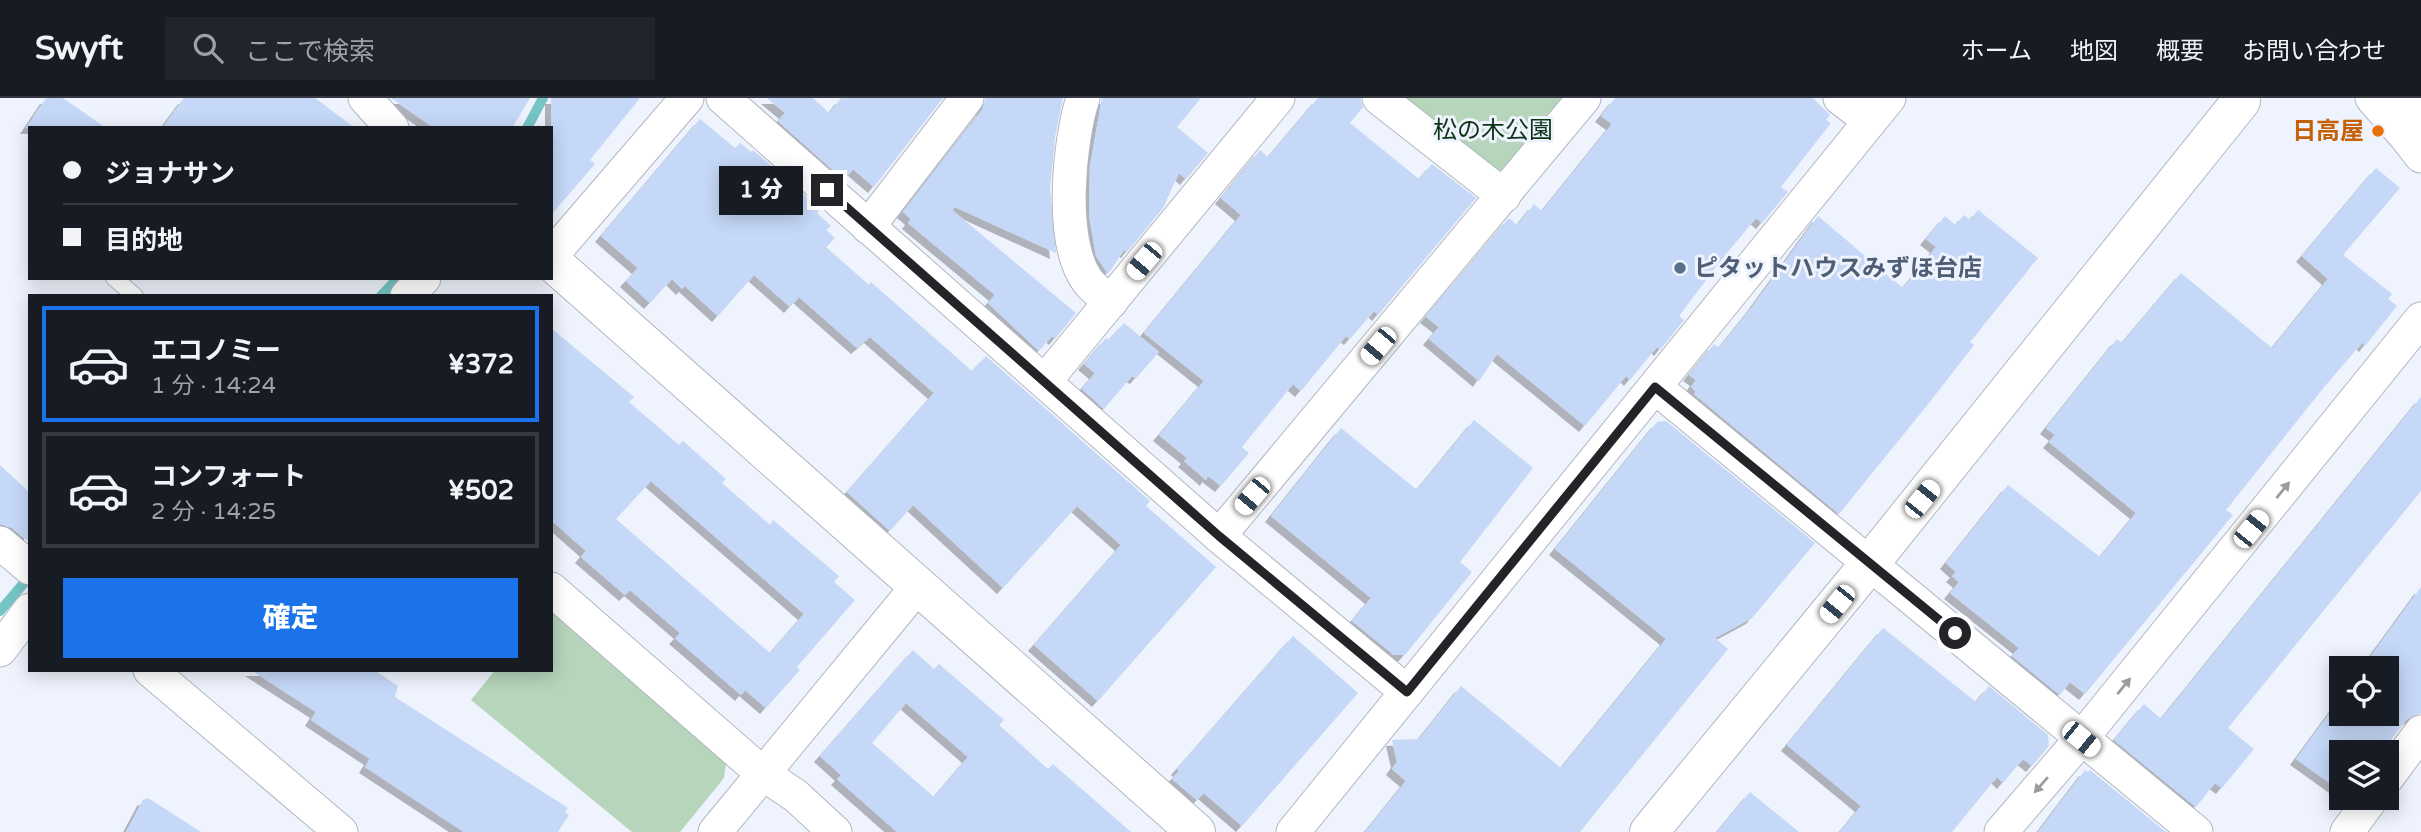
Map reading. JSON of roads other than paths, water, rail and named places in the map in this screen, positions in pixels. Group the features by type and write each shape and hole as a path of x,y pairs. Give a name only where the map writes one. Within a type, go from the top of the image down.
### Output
{"street":[{"path":"366,98 390,126"},
{"path":"553,256 687,98"},
{"path":"723,98 1219,536 1407,692"},
{"path":"868,227 967,98"},
{"path":"1083,98 1078,114 1068,186 1076,255 1087,280 1111,302"},
{"path":"1045,381 1278,98"},
{"path":"1379,98 1504,196"},
{"path":"1219,536 1584,98"},
{"path":"1293,832 1879,109 1840,98"},
{"path":"2372,98 2414,147"},
{"path":"2408,98 2414,147"},
{"path":"1649,832 2245,99"},
{"path":"553,260 917,587 1196,832"},
{"path":"409,294 422,280"},
{"path":"2001,832 2081,739 2421,319"},
{"path":"1655,387 2196,832"},
{"path":"715,832 917,587"},
{"path":"553,592 762,773 796,796 835,832"},
{"path":"0,650 28,613"},
{"path":"152,672 341,832"},
{"path":"2399,762 2421,732"},
{"path":"2347,832 2363,810"}],"lane":[{"path":"116,280 133,294"}],"waterway":[{"path":"528,126 543,98"},
{"path":"383,294 396,280"},
{"path":"0,611 28,578"}],"place":[{"name":"日高屋","path":"2378,131"},
{"name":"ピタットハウスみずほ台店","path":"1680,268"}],"park label":[{"name":"松の木公園","path":"1493,130"}]}
